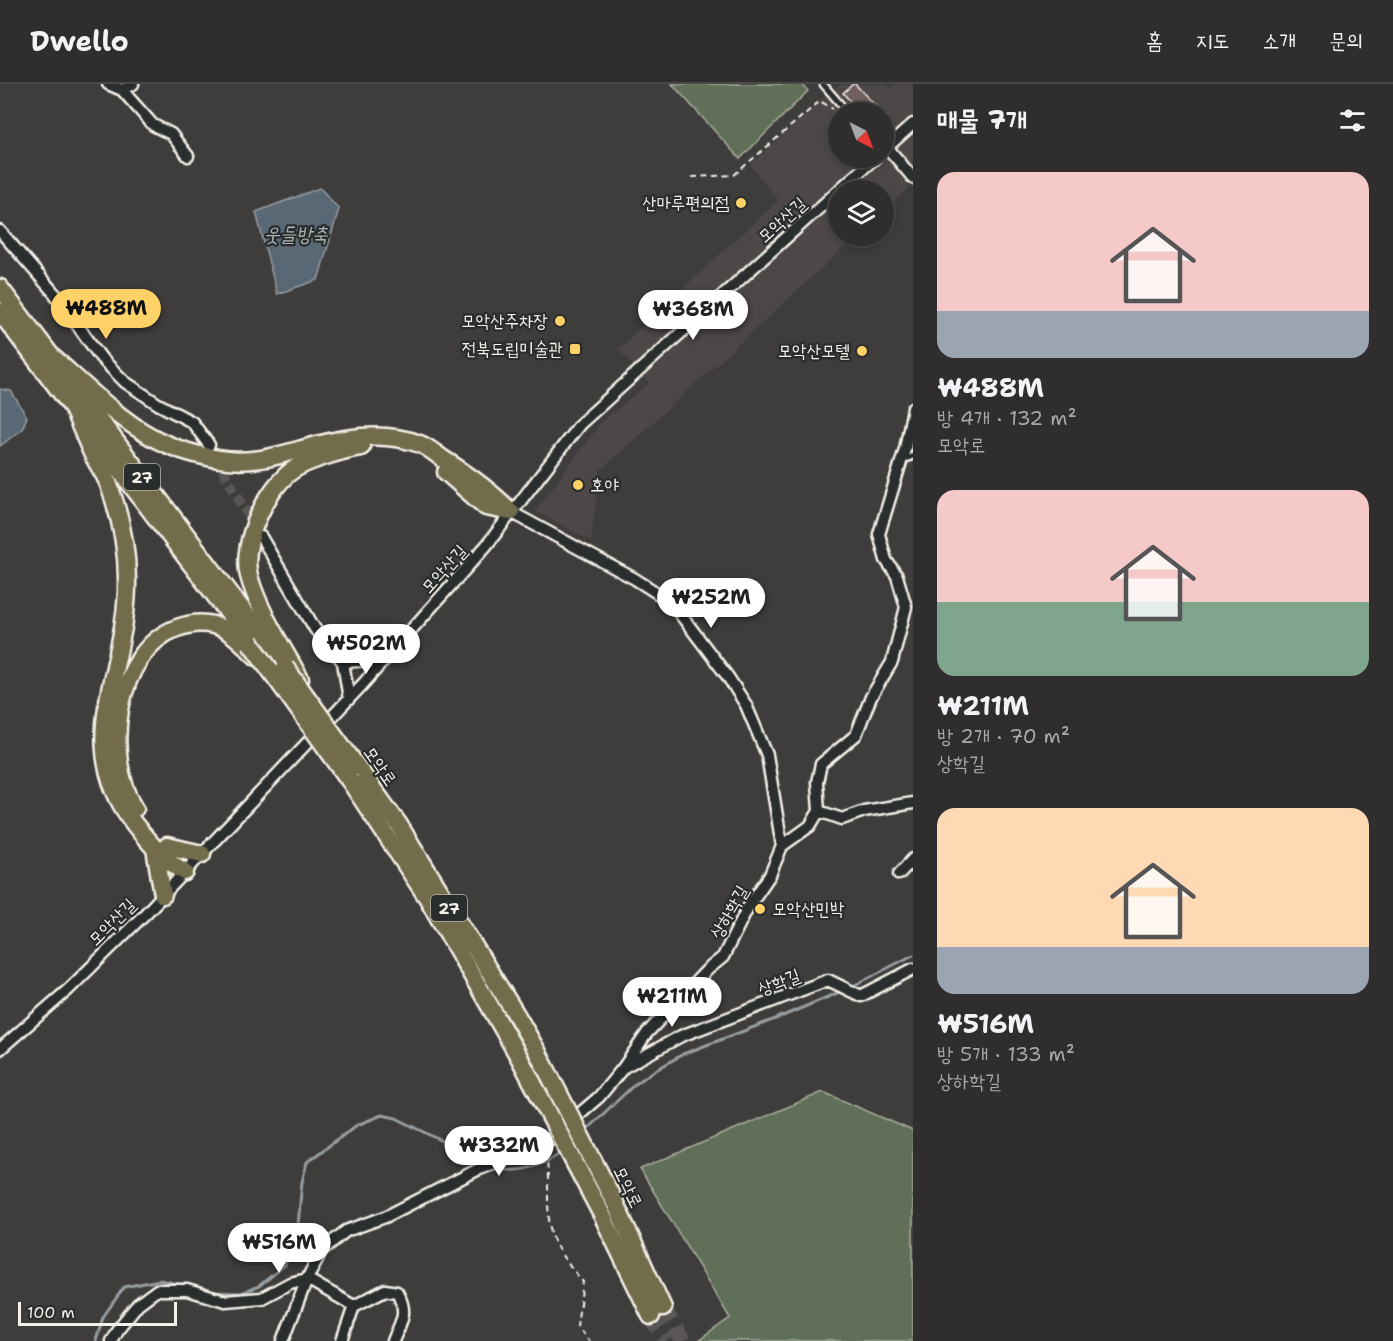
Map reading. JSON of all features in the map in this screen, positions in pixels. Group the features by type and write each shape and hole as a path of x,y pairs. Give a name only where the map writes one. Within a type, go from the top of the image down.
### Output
{"main road":[{"name":"모악로","path":"0,288 311,701 353,774 427,897 519,1057 601,1213 657,1312 615,1203 537,1051 399,825 353,774 280,684 0,312"},
{"path":"51,356 119,414 148,435 172,447 220,459 268,460 346,438 382,436 421,445 496,497 511,512"},
{"path":"72,407 108,483 117,509 127,580 123,631 105,709 104,748 109,778 127,814 161,848 202,854"},
{"path":"311,701 260,603 249,575 246,557 251,532 262,510 277,486 295,468 347,449 380,445 416,453 451,476 486,507 511,512"},
{"path":"185,872 170,863 131,802 118,762 119,712 127,683 140,656 163,633 188,624 213,625 232,634 259,659 280,684"},
{"path":"161,848 163,895"}],"street":[{"path":"108,84 122,90 153,125 171,134 188,156"},
{"path":"122,90 133,84"},
{"path":"894,140 913,124"},
{"path":"894,158 913,178"},
{"name":"모악산길","path":"851,180 864,168"},
{"name":"모악산길","path":"0,1049 69,989 163,895 349,699 486,546 580,424 624,382 828,201"},
{"path":"0,231 55,294 101,358 125,382 158,404 192,422 209,445"},
{"path":"913,408 902,461 879,534 886,560 897,576 910,605 892,662 871,697 856,735 821,764 818,782 819,811 842,819 864,811 913,803"},
{"path":"511,512 636,579 671,602 728,677 746,705 767,756 783,846"},
{"path":"261,537 315,629 343,662 349,699"},
{"path":"343,662 386,659"},
{"name":"상하학길","path":"283,1341 307,1279 322,1250 346,1231 385,1217 477,1170 544,1144 599,1097 647,1033 707,970 723,957 748,907 770,875 783,846 810,826 819,811"},
{"path":"899,874 913,859"},
{"name":"상학길","path":"623,1068 681,1036 828,981 861,996 913,969"},
{"path":"111,1341 138,1304 157,1290 187,1290 225,1301 262,1298 290,1283 307,1279 354,1306"},
{"path":"342,1341 354,1306 385,1290 397,1292 404,1304 404,1313 393,1341"}],"lane":[{"path":"823,84 838,102"},
{"path":"902,461 913,456"}],"path":[{"path":"692,177 734,175 820,101 828,106"},
{"path":"544,1144 549,1170 550,1228 559,1252 583,1282 578,1326 589,1341"}],"shaded area":[{"path":"841,84 885,84 891,88 896,84 913,84 913,184 894,202 894,180 828,180 828,246 846,246 600,471 591,541 535,511 601,422 649,383 618,349 778,200 750,165 827,94"}],"green space":[{"path":"672,84 802,84 808,91 740,159"},
{"path":"823,1092 913,1131 913,1341 698,1341 730,1318 640,1169"}],"water":[{"name":"웃들방축","path":"320,188 339,209 318,280 277,294 256,212"},
{"path":"0,389 11,391 27,417 22,429 0,446"}],"building":[{"path":"855,84 872,102 851,102 843,93"}],"waterway":[{"path":"851,987 913,955"},
{"path":"585,1131 634,1085 683,1054 842,991"},
{"path":"96,1341 103,1317 124,1287 160,1280 215,1292 241,1293 259,1286 285,1265 297,1236 302,1182 307,1162 357,1125 382,1115 396,1118 487,1163"},
{"path":"496,1167 512,1170 530,1168 548,1161 562,1151"}],"tunnel":[{"path":"215,456 256,529"},
{"path":"663,1308 683,1341"},
{"path":"651,1316 666,1341"}],"place":[{"name":"산마루편의점","path":"741,203"},
{"name":"모악산주차장","path":"560,321"},
{"name":"전북도립미술관","path":"575,349"},
{"name":"모악산모텔","path":"862,351"},
{"name":"호야","path":"578,485"},
{"name":"모악산민박","path":"760,909"}]}
